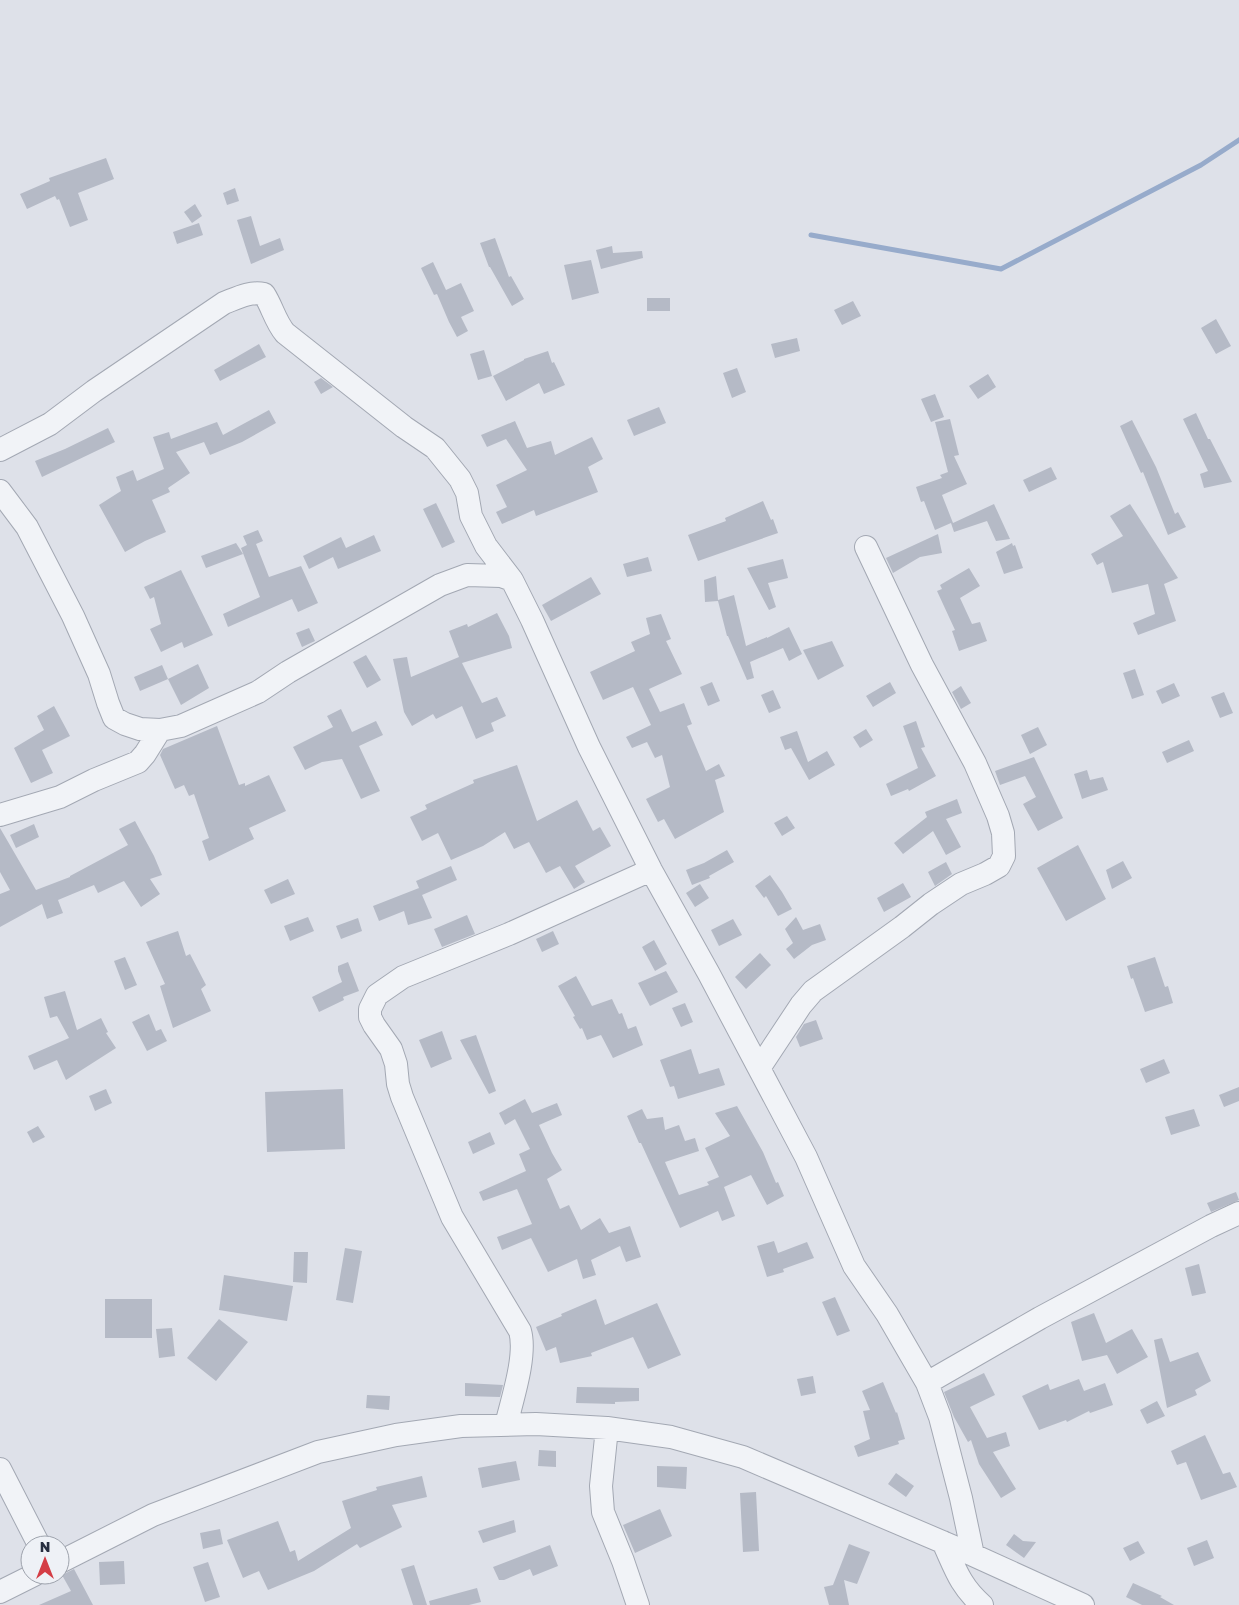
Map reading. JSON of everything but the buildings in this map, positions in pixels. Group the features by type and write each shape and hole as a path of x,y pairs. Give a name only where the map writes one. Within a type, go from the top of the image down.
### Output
{"street":[{"path":"0,450 50,424 94,391 224,303 248,294 257,293 264,294 277,323 285,333 404,427 435,448 453,469 467,493 471,516 486,546 512,580 532,620 588,747 651,870 760,1067 806,1156 854,1266 887,1314 927,1383 940,1417 961,1498 972,1555"},
{"path":"0,491 27,527 73,616 99,674 114,718 140,729 160,730 181,726 258,692 288,672 440,585 467,575 501,576 512,580"},
{"path":"760,1067 801,1004 813,991 931,904 961,884 986,874 999,866 1004,856 1003,833 998,816 975,763 922,665 866,547"},
{"path":"0,815 60,797 94,780 138,762 160,730"},
{"path":"506,1425 522,1352 520,1331 452,1217 402,1097 398,1084 396,1064 391,1049 374,1025 370,1017 370,1009 377,995 403,977 509,934 651,870"},
{"path":"927,1383 1040,1318 1211,1226 1239,1213"},
{"path":"70,1557 153,1515 318,1452 396,1435 460,1426 536,1424 607,1428 671,1437 743,1457 944,1542 1083,1605"},
{"path":"607,1428 602,1486 602,1512 623,1561 638,1605"},
{"path":"0,1469 34,1535"},
{"path":"944,1542 962,1584 982,1605"},
{"path":"0,1592 20,1582"}],"waterway":[{"path":"811,235 1001,269 1201,165 1239,140"}]}
